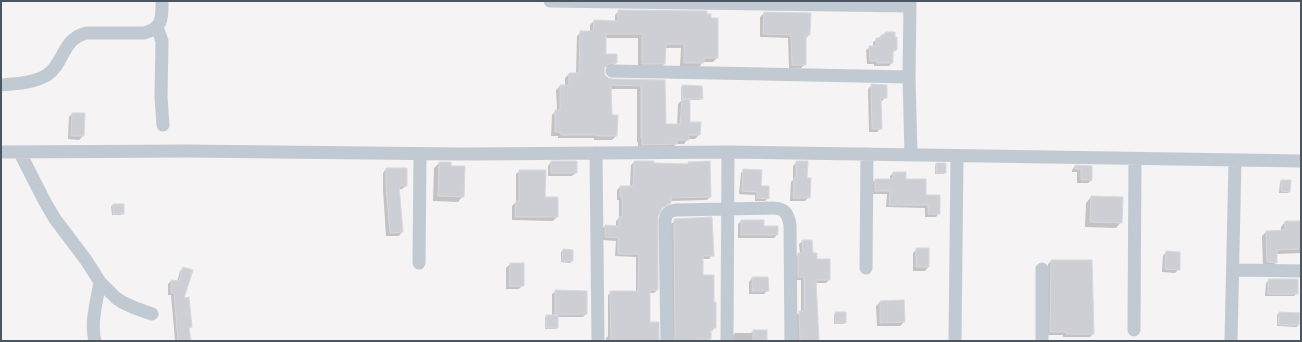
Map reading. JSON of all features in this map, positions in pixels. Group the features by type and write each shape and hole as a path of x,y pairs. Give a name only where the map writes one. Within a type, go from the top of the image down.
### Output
{"street":[{"path":"1,85 27,82 40,79 48,75 54,69 74,38 81,34 151,31 160,23 162,17 162,1"},
{"path":"550,1 910,4 909,77 911,155"},
{"path":"157,27 162,41 161,97 163,124"},
{"path":"612,71 909,77"},
{"path":"1,152 188,151 420,154 728,152 1301,161"},
{"path":"727,341 728,152"},
{"path":"20,153 55,219 86,260 100,282 122,302 152,314"},
{"path":"596,153 598,341"},
{"path":"419,263 420,154"},
{"path":"866,268 868,154"},
{"path":"955,341 957,156"},
{"path":"1134,330 1135,159"},
{"path":"1231,341 1235,160"},
{"path":"667,341 666,216 668,212 676,210 728,208 779,208 784,210 789,217 791,341"},
{"path":"1042,269 1042,341"},
{"path":"1233,270 1301,271"},
{"path":"95,341 93,333 94,321 100,282"}],"path":[{"path":"483,1 550,1"}],"building":[{"path":"618,10 707,11 707,14 711,14 711,18 718,18 718,58 704,58 704,63 684,63 684,44 666,44 665,64 642,64 642,34 606,34 606,54 617,54 617,63 609,64 605,67 605,75 612,79 665,80 666,124 680,124 682,99 690,99 690,122 701,122 700,135 689,135 689,140 677,140 677,144 642,145 641,86 611,85 612,115 618,115 617,136 561,135 561,133 555,132 555,110 560,110 560,85 569,85 569,73 579,73 580,31 593,31 594,20 618,21"},
{"path":"764,12 811,13 810,35 806,35 806,65 792,65 791,35 763,34"},
{"path":"885,32 895,32 895,37 897,37 897,50 893,50 893,63 877,63 877,61 870,61 869,46 876,46 876,38 881,38 881,35 885,35"},
{"path":"871,84 887,85 887,98 881,98 882,129 872,129"},
{"path":"682,85 702,86 703,99 682,99"},
{"path":"72,113 85,113 84,136 71,136"},
{"path":"551,161 577,161 577,173 551,173"},
{"path":"634,161 688,164 688,162 710,161 711,197 671,198 671,203 662,208 658,216 658,290 650,290 650,322 659,322 659,341 611,341 610,291 638,291 639,254 618,254 618,238 605,237 605,225 619,226 619,217 622,217 622,197 620,197 620,186 633,186"},
{"path":"796,161 808,161 807,178 811,178 810,198 793,198 794,178 796,178"},
{"path":"439,162 451,162 451,166 465,166 464,197 438,196"},
{"path":"936,163 946,163 946,173 936,173"},
{"path":"1075,165 1092,166 1092,180 1081,180 1081,169 1075,169"},
{"path":"386,168 407,168 407,186 399,186 403,232 390,233"},
{"path":"743,169 762,170 761,186 769,186 769,199 757,198 757,192 742,191"},
{"path":"519,170 546,170 545,197 558,197 558,217 515,217 516,201 519,201"},
{"path":"893,172 906,172 906,179 926,179 926,195 940,195 940,214 928,214 928,205 889,205 890,191 875,191 875,179 893,179"},
{"path":"1281,180 1291,180 1290,192 1281,191"},
{"path":"1091,196 1123,197 1122,223 1090,222"},
{"path":"113,204 124,204 124,214 113,214"},
{"path":"712,217 714,256 703,256 703,275 714,275 716,328 711,328 711,339 700,339 700,341 675,341 674,219"},
{"path":"741,220 764,220 764,226 778,226 778,235 741,235"},
{"path":"1285,221 1301,221 1301,249 1277,250 1277,263 1267,262 1266,231 1285,230"},
{"path":"802,240 812,240 813,253 817,253 817,259 830,259 830,280 816,280 819,341 800,341 799,311 804,311 804,277 798,277 798,253 803,253"},
{"path":"916,248 929,248 929,267 916,267"},
{"path":"563,249 573,250 573,261 562,261"},
{"path":"1166,251 1180,252 1180,270 1165,269"},
{"path":"1051,260 1092,260 1094,334 1066,334 1066,332 1050,332"},
{"path":"510,263 524,263 524,286 509,286"},
{"path":"183,267 193,270 184,298 189,297 192,327 189,328 191,341 178,341 174,293 171,293 171,280 179,281"},
{"path":"752,277 768,277 769,291 752,291"},
{"path":"1268,279 1298,279 1298,294 1268,294"},
{"path":"555,290 587,291 587,314 555,315"},
{"path":"904,300 905,322 880,323 880,301"},
{"path":"835,312 846,312 846,323 835,323"},
{"path":"1279,312 1300,313 1299,325 1278,325"},
{"path":"546,315 558,315 558,328 546,328"},
{"path":"753,330 767,330 767,341 753,341"}]}
